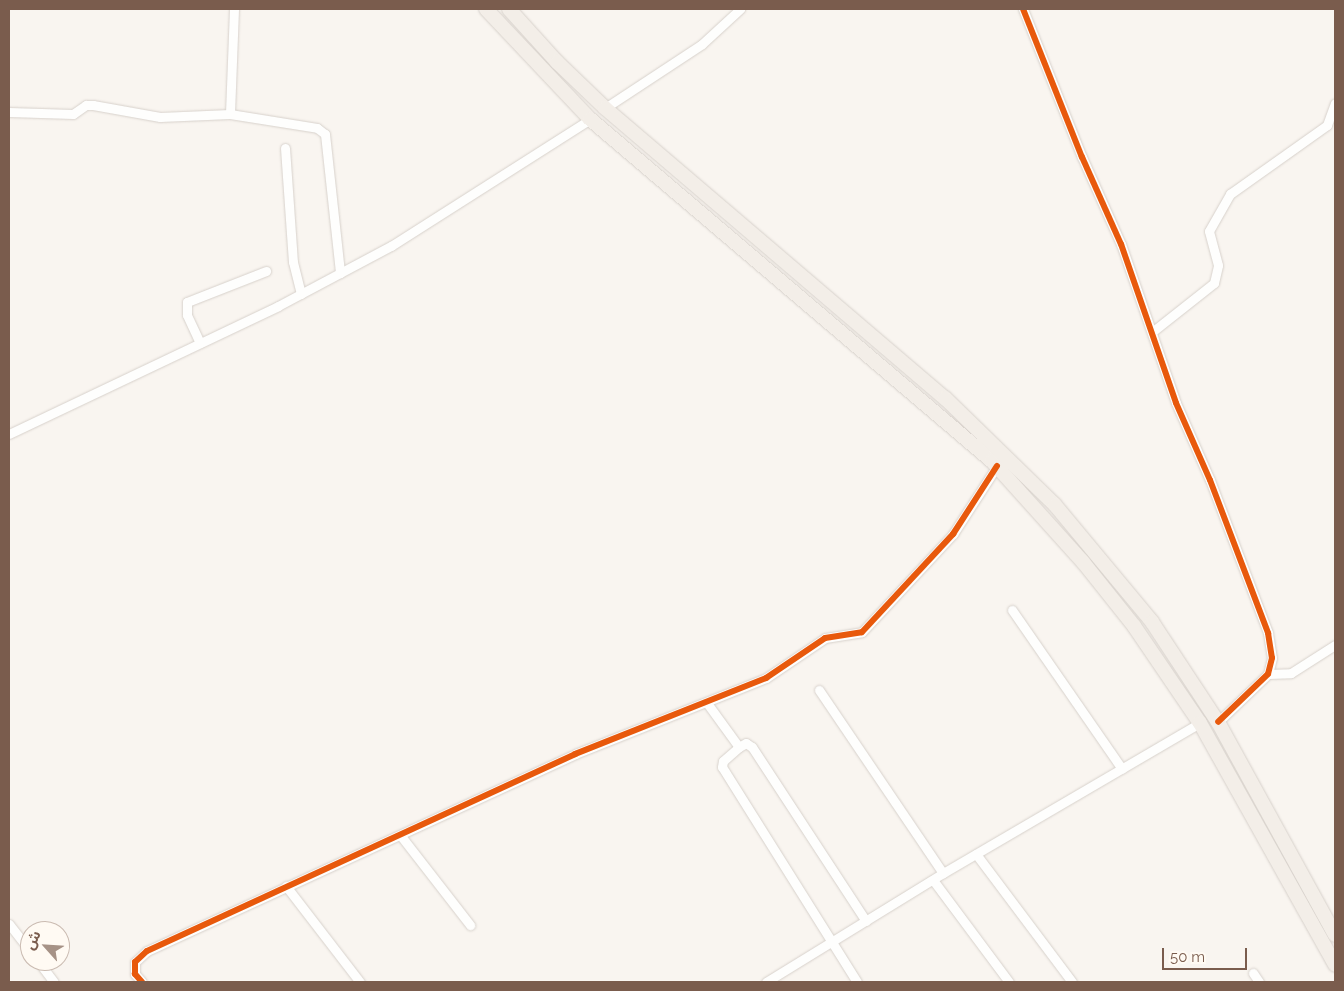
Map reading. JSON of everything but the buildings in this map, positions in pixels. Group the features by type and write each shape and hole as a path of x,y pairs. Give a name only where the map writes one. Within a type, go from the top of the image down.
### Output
{"main road":[{"path":"486,9 590,119 735,245 935,410 997,466 1112,597 1200,723 1335,964"},
{"path":"508,9 605,108 945,398 1055,506 1152,622 1218,722 1335,935"},
{"path":"735,245 747,230"}],"street":[{"path":"230,114 234,9"},
{"path":"605,108 702,44 740,9"},
{"path":"1023,9 1121,244 1176,403 1210,480 1268,633 1272,658 1268,674 1218,722"},
{"path":"1152,332 1214,283 1218,266 1209,230 1230,194 1327,125 1335,103"},
{"path":"9,112 73,114 86,105 93,105 160,117 230,114 317,128 325,134 340,273"},
{"path":"9,434 200,344 340,273 430,222 590,119"},
{"path":"285,148 293,262 301,294"},
{"path":"200,344 187,316 187,302 266,271"},
{"path":"142,982 134,969 139,956 286,886 401,836 575,754 766,678 825,638 862,632 953,534 997,466"},
{"path":"1012,610 1122,769"},
{"path":"1268,674 1291,673 1335,645"},
{"path":"819,690 943,873"},
{"path":"706,703 739,747"},
{"path":"766,982 943,873 1200,723"},
{"path":"857,982 722,767 724,759 739,747 746,743 752,747 866,922"},
{"path":"401,836 470,925"},
{"path":"976,854 1072,982"},
{"path":"933,880 1009,982"},
{"path":"286,886 360,982"},
{"path":"11,931 20,940"},
{"path":"45,971 53,982"},
{"path":"1253,973 1260,982"}],"cycle path":[{"path":"1023,9 1082,157 1121,244 1176,403 1210,480 1268,633 1272,658 1268,674 1218,722"},
{"path":"142,982 135,974 135,962 147,951 575,754 766,678 825,638 862,632 953,534 997,466"}]}
